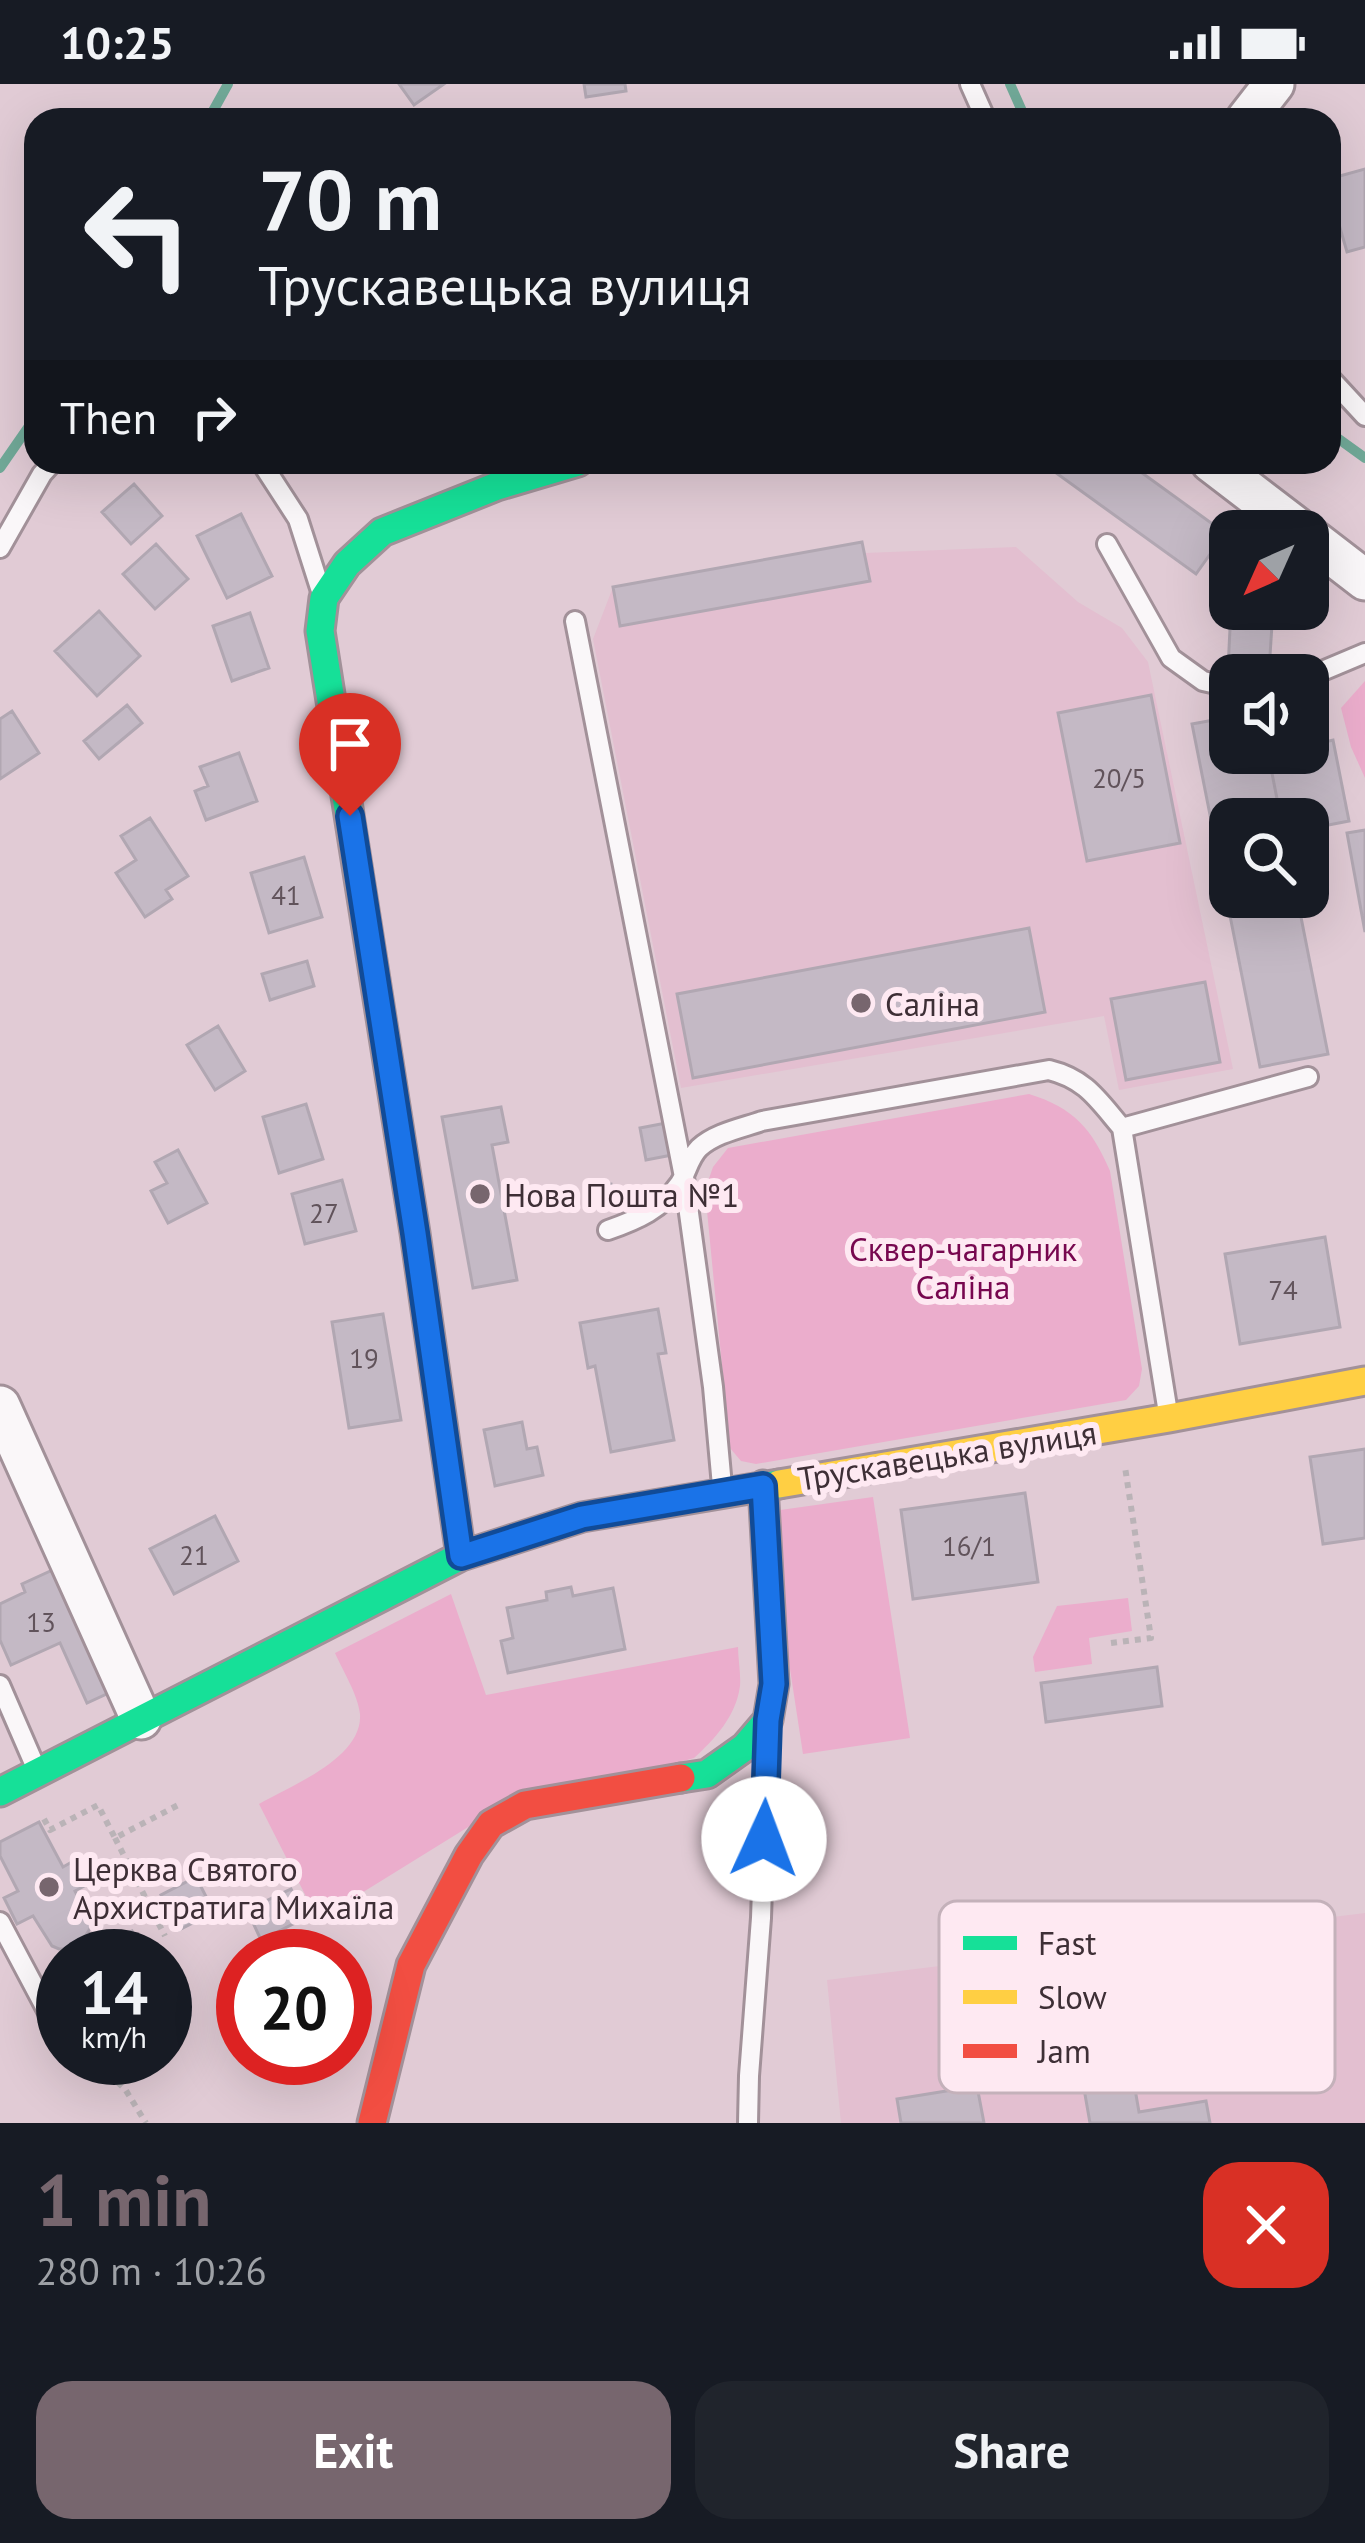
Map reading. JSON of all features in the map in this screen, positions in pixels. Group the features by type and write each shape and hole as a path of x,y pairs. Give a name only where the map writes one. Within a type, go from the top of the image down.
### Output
{"street":[{"path":"1255,108 1274,84"},
{"path":"461,1556 320,631 324,598 347,564 382,532 494,474"},
{"path":"1226,474 1273,510"},
{"path":"1329,552 1365,580"},
{"name":"Трускавецька вулиця","path":"0,1792 461,1556 582,1517 1365,1381"},
{"path":"0,1406 141,1719"},
{"path":"372,2123 411,1966 491,1824 525,1805 707,1774 745,1747 768,1720 774,1684 763,1486"}],"lane":[{"path":"1341,390 1365,416"},
{"path":"0,548 42,474"},
{"path":"269,474 298,519 324,598"},
{"path":"1107,544 1172,658 1209,682"},
{"path":"575,622 684,1177 723,1492"},
{"path":"1329,668 1365,653"},
{"path":"608,1229 659,1207 699,1149 718,1136 762,1121 1049,1070 1070,1076 1094,1094 1121,1128 1169,1418"},
{"path":"1121,1128 1307,1077"},
{"path":"0,1685 38,1773"},
{"path":"748,2123 768,1720"},
{"path":"0,1922 36,1990"}],"path":[{"path":"1111,1643 1151,1637 1125,1467"},
{"path":"115,1838 182,1803"},
{"path":"28,1822 43,1815 50,1829 98,1805 161,1929"},
{"path":"121,2085 146,2123"}],"shaded area":[{"path":"862,542 865,553 1016,547 1078,602 1122,628 1148,662 1233,1069 1119,1090 1104,1016 681,1088 593,639 613,587"},
{"path":"1365,1913 1365,2123 841,2123 827,1980 939,1966 939,2093 1335,2093 1335,1917"}],"green space":[{"path":"1365,681 1365,778 1341,708"},
{"name":"Сквер-чагарник Саліна","path":"1029,1094 1080,1122 1110,1171 1142,1369 1139,1386 1126,1400 756,1464 741,1461 730,1448 705,1190 713,1167 728,1148"},
{"path":"873,1497 910,1738 803,1754 766,1512"},
{"path":"451,1594 486,1695 738,1647 740,1686 734,1707 717,1735 694,1758 486,1816 318,1920 259,1804 322,1769 350,1744 358,1730 359,1707 335,1653"},
{"path":"1128,1598 1132,1631 1089,1638 1092,1664 1035,1672 1033,1657 1057,1606"}],"building":[{"path":"399,84 444,84 414,105"},
{"path":"584,84 625,84 626,91 586,97"},
{"path":"1365,169 1365,247 1347,252 1341,231 1341,176"},
{"path":"1058,474 1144,474 1209,521 1209,556 1196,574"},
{"path":"134,484 162,516 131,544 102,512"},
{"path":"241,514 272,576 227,598 197,536"},
{"path":"862,542 870,581 620,626 613,587"},
{"path":"156,544 188,579 155,609 123,574"},
{"path":"99,611 140,656 97,696 55,651"},
{"path":"250,613 269,668 232,681 213,626"},
{"path":"1230,630 1272,630 1270,654 1229,654"},
{"path":"1151,695 1180,843 1087,861 1058,713"},
{"path":"127,705 142,723 99,759 84,741"},
{"path":"12,711 39,753 0,779 0,719"},
{"path":"1209,721 1209,774 1272,774 1277,798 1209,798 1209,810 1192,724"},
{"path":"1333,740 1349,821 1329,825 1329,798 1277,798 1272,774 1329,774 1329,741"},
{"path":"239,753 257,801 206,820 195,791 208,786 200,767"},
{"path":"150,818 188,876 166,890 172,899 145,917 116,873 136,860 121,836"},
{"path":"1365,830 1365,932 1347,833"},
{"path":"304,857 322,917 269,933 251,873"},
{"path":"1230,918 1301,918 1328,1054 1260,1067"},
{"name":"Саліна","path":"1029,928 1045,1012 693,1078 677,994"},
{"path":"307,961 314,986 270,1000 262,974"},
{"path":"1205,982 1220,1062 1126,1080 1111,999"},
{"path":"218,1026 245,1071 215,1090 187,1045"},
{"path":"306,1104 323,1159 279,1173 263,1117"},
{"path":"501,1107 508,1142 492,1145 517,1280 473,1288 442,1117"},
{"path":"666,1123 672,1155 646,1160 640,1128"},
{"path":"178,1150 207,1203 168,1223 151,1191 167,1183 155,1162"},
{"path":"342,1180 356,1231 305,1244 292,1194"},
{"path":"611,1184 613,1203 586,1206 585,1186"},
{"path":"1325,1237 1340,1327 1240,1344 1225,1254"},
{"path":"658,1309 666,1353 658,1354 674,1440 611,1452 595,1366 588,1368 580,1323"},
{"path":"383,1314 401,1420 349,1428 332,1322"},
{"path":"522,1422 527,1449 537,1447 543,1475 495,1486 484,1430"},
{"path":"1365,1449 1365,1538 1323,1544 1310,1457"},
{"path":"1025,1493 1038,1582 913,1599 901,1510"},
{"path":"215,1516 238,1561 174,1594 150,1549"},
{"path":"57,1568 113,1691 87,1703 60,1643 11,1665 0,1640 0,1604 25,1592 22,1584"},
{"path":"571,1587 573,1596 613,1588 625,1649 508,1673 501,1641 513,1638 507,1608 547,1600 546,1592"},
{"path":"1157,1667 1162,1706 1046,1722 1041,1683"},
{"name":"Церква Святого Архистратига Михаїла","path":"39,1822 63,1867 77,1859 90,1883 75,1891 90,1919 90,1929 41,1929 33,1916 17,1924 4,1898 18,1891 0,1856 0,1842"},
{"path":"196,1877 214,1912 178,1929 161,1895"},
{"path":"291,1889 305,1918 283,1929 256,1929 247,1910"},
{"path":"939,2092 978,2093 984,2123 901,2123 897,2099"},
{"path":"1085,2093 1136,2093 1139,2112 1206,2101 1210,2123 1090,2123"}],"waterway":[{"path":"215,108 228,84"},
{"path":"1010,84 1021,108"},
{"path":"0,468 24,433"},
{"path":"1341,441 1365,458"}],"traffic: fast":[{"path":"461,1556 320,631 324,598 347,564 382,532 538,474"},
{"path":"0,1792 461,1556 582,1517 779,1484"},
{"path":"681,1778 707,1774 745,1747 768,1720 774,1684 763,1485"}],"traffic: slow":[{"path":"779,1484 1365,1381"}],"traffic: jam":[{"path":"372,2123 411,1965 469,1855 491,1824 525,1805 681,1778"}],"place":[{"name":"Саліна","path":"861,1003"},
{"name":"Нова Пошта №1","path":"480,1194"},
{"name":"Церква Святого Архистратига Михаїла","path":"49,1887"}],"route":[{"path":"350,816 461,1556 582,1517 763,1486 774,1684 768,1720 764,1839"}]}
